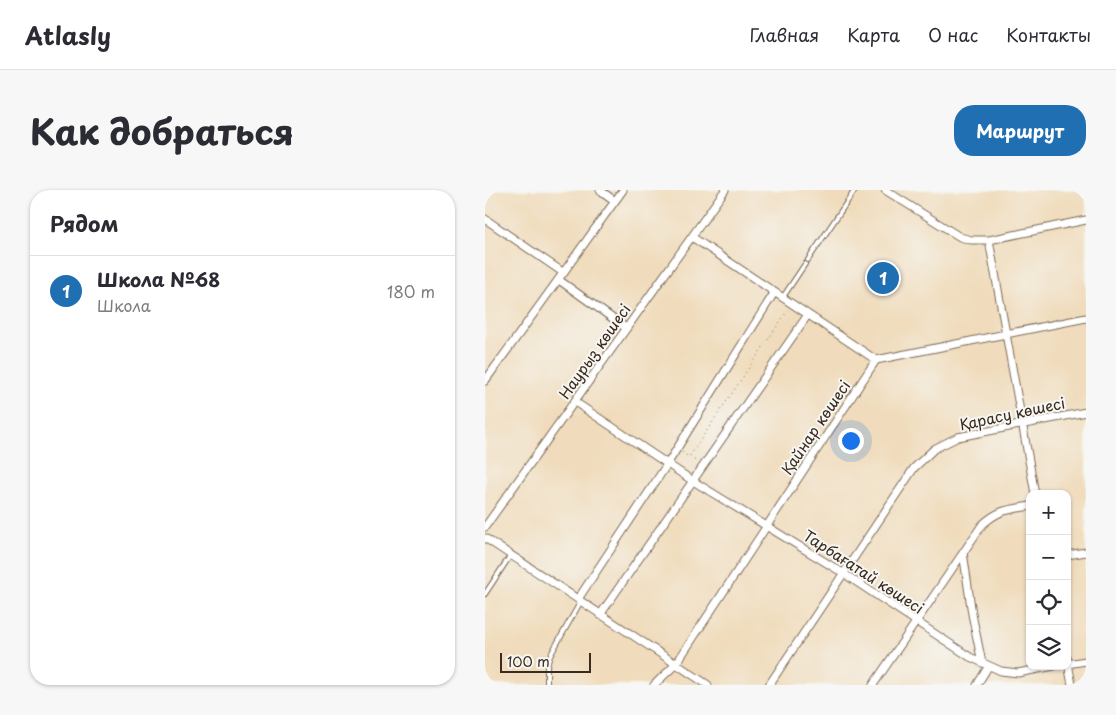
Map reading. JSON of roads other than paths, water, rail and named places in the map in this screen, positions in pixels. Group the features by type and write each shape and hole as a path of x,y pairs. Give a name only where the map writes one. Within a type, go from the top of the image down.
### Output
{"street":[{"path":"600,190 615,201"},
{"path":"485,381 623,190"},
{"name":"Наурыз көшесі","path":"485,526 725,190"},
{"path":"885,190 960,237 971,240 989,240 1086,220"},
{"path":"485,219 626,328"},
{"path":"692,237 774,294 875,360 889,359 1005,333 1086,318"},
{"path":"989,240 1034,490"},
{"path":"579,600 774,294"},
{"path":"600,615 807,316"},
{"name":"Қайнар көшесі","path":"654,685 676,664 875,360"},
{"name":"Тарбағатай көшесі","path":"575,402 693,481 843,573 985,665 1001,671 1018,672 1030,670"},
{"name":"Қарасу көшесі","path":"769,685 914,468 933,449 958,437 1086,412"},
{"path":"873,685 982,525 994,514 1004,510 1026,507"},
{"path":"485,538 708,685"},
{"path":"963,552 972,614 985,665 977,685"},
{"path":"1071,554 1086,552"},
{"path":"1071,662 1086,661"},
{"path":"1069,670 1072,685"}],"lane":[{"path":"782,299 855,190"},
{"path":"485,594 510,556"},
{"path":"547,685 549,656 579,600"}],"place":[{"name":"Школа №68","path":"883,278"}]}
